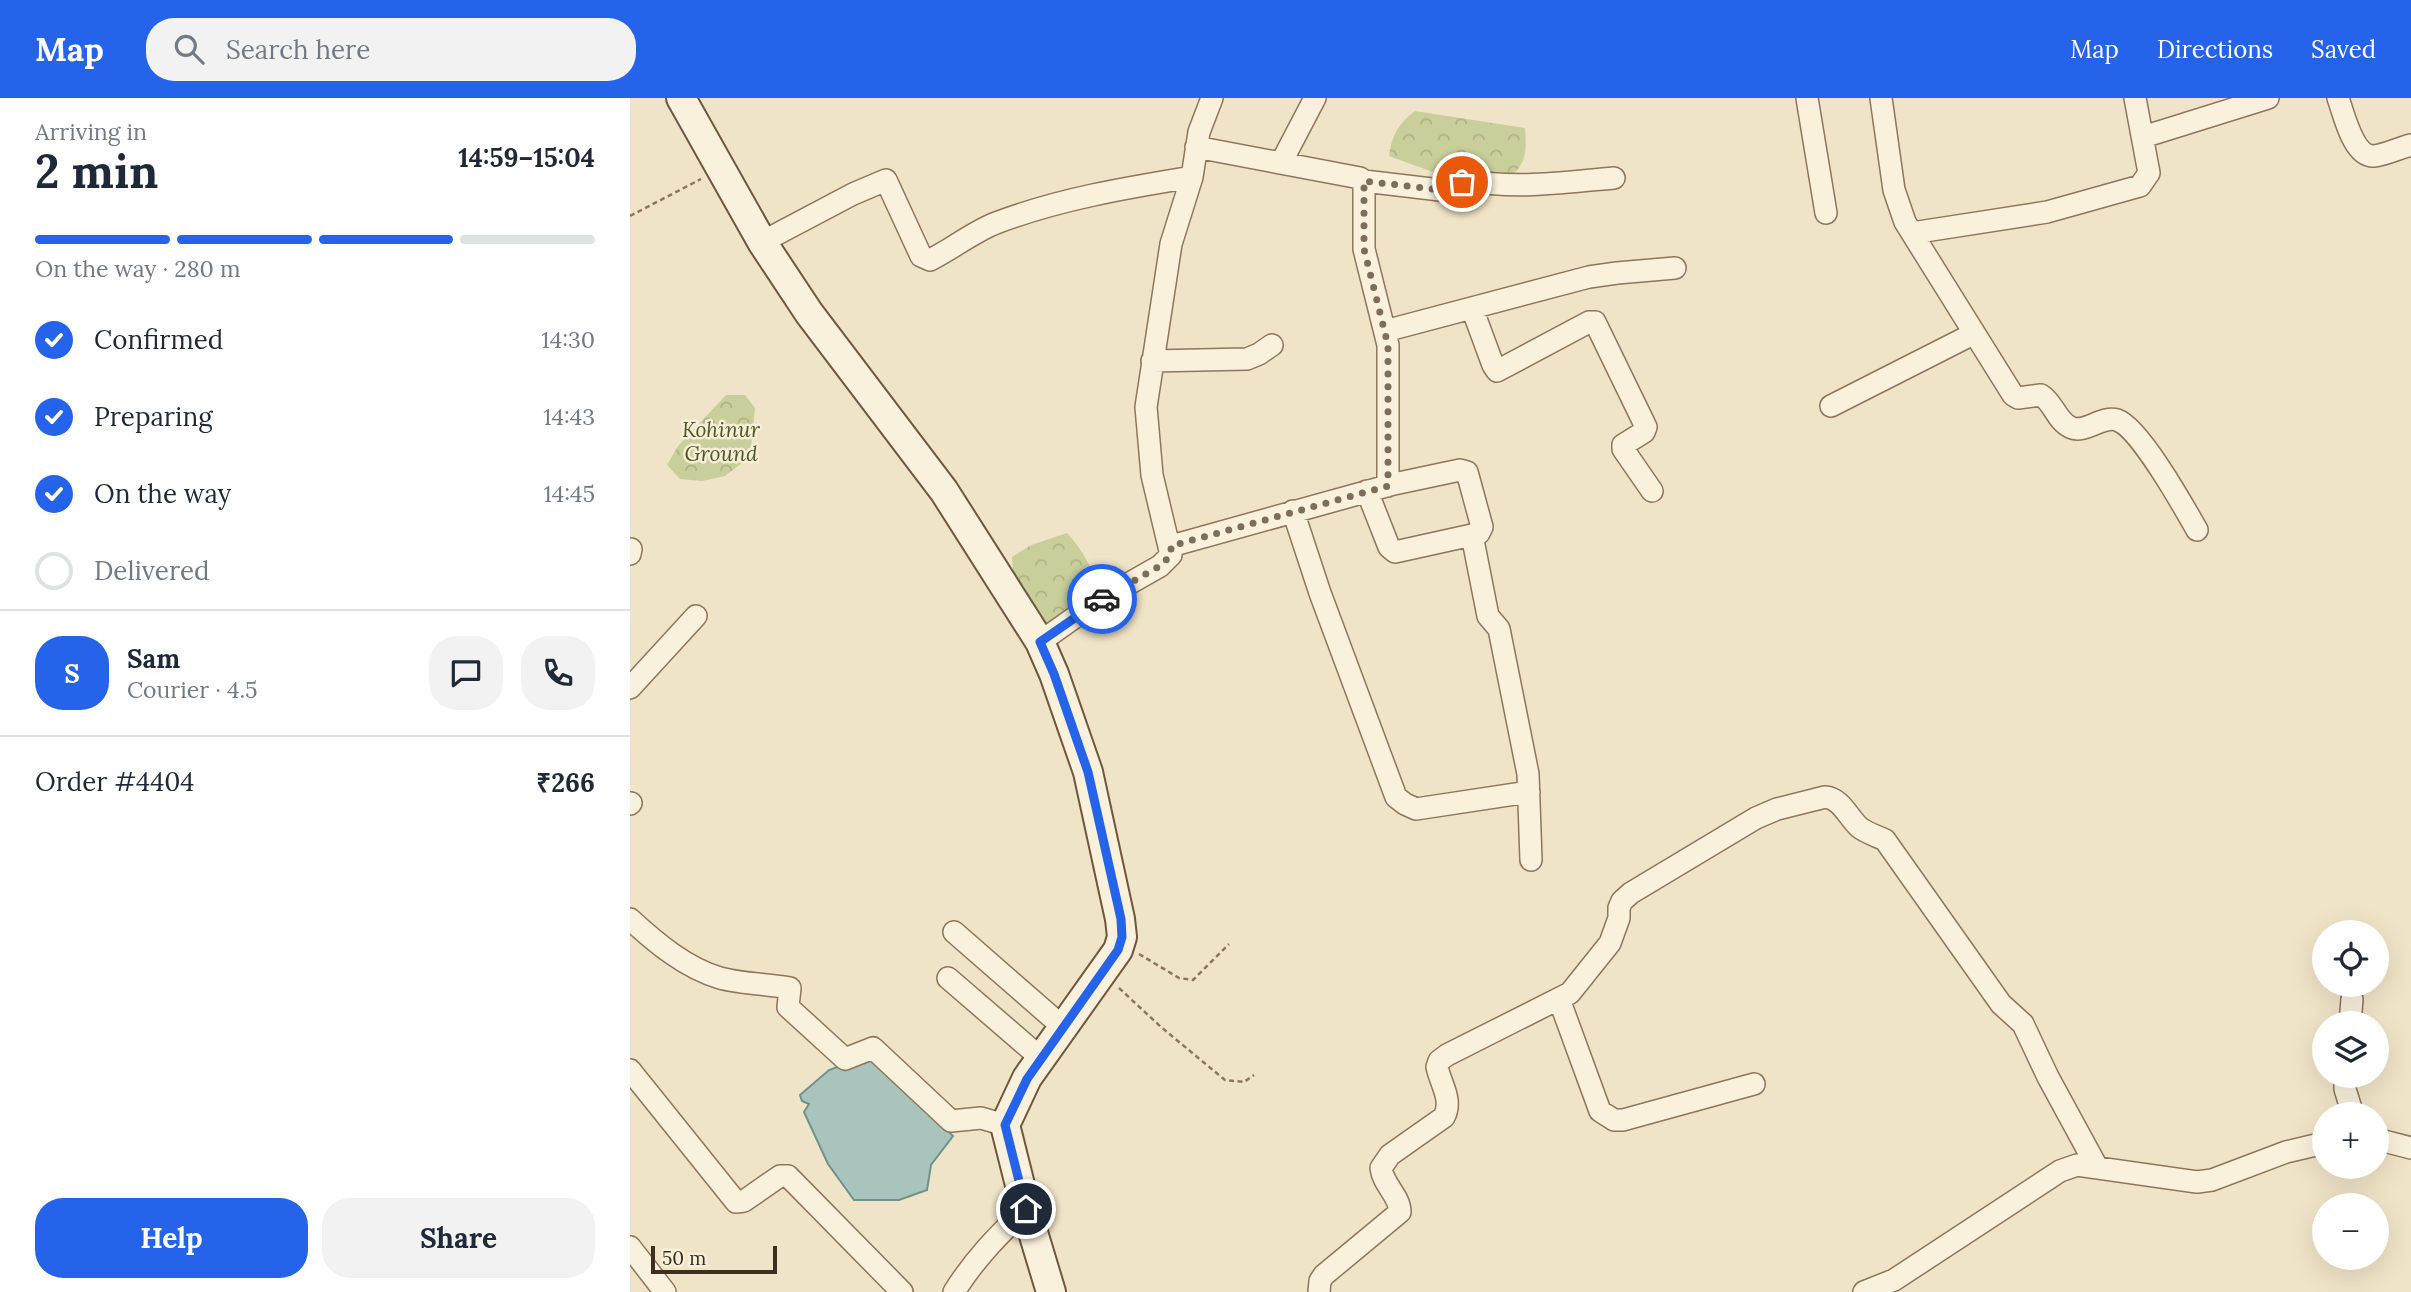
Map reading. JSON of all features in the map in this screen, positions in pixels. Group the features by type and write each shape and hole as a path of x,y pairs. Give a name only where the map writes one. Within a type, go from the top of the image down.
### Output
{"street":[{"path":"681,98 762,242 809,313 944,491 1040,642 1088,772 1121,919 1121,943 1103,974 1027,1079 1005,1125 1051,1292"},
{"path":"1040,642 1095,603 1160,566 1171,555 1151,463 1146,407 1171,244 1192,177 1196,147 1212,98"},
{"path":"1282,163 1315,98"},
{"path":"1807,98 1826,213"},
{"path":"1881,98 1899,209 2013,396 2018,398 2041,395 2067,426 2074,429 2110,419 2119,420 2146,448 2197,530"},
{"path":"1912,233 2048,212 2140,186 2148,173 2135,98"},
{"path":"2143,136 2268,98"},
{"path":"2338,98 2356,145 2364,154 2374,156 2411,145"},
{"path":"1196,147 1364,181 1457,192 1463,188 1462,182 1467,180 1502,186 1614,177"},
{"path":"762,242 853,194 886,180 922,256 930,260 994,224 1038,209 1130,187 1192,177"},
{"path":"1364,181 1364,249 1389,356 1388,486"},
{"path":"1385,331 1589,277 1675,268"},
{"path":"1472,308 1497,371 1589,322 1595,322 1646,426 1644,432 1623,445 1623,449 1652,491"},
{"path":"1831,406 1973,334"},
{"path":"1152,361 1247,359 1259,355 1272,345"},
{"path":"1171,546 1367,491 1464,469 1469,476 1482,527 1479,533 1395,552 1389,547 1367,491"},
{"path":"1293,511 1320,593 1396,797 1416,809 1529,792"},
{"path":"1472,535 1488,616 1499,629 1528,774 1531,860"},
{"path":"630,688 696,616"},
{"path":"1319,1292 1320,1281 1324,1275 1400,1212 1400,1205 1382,1175 1381,1168 1390,1155 1444,1117 1449,1108 1437,1068 1439,1061 1559,999 1578,983 1610,943 1622,901 1631,894 1756,818 1777,809 1825,797 1832,797 1859,827 1885,840 2001,1004 2023,1024 2048,1077 2097,1167"},
{"path":"630,919 653,940 690,965 720,978 790,988 788,1007 845,1059 873,1048 951,1121 981,1118 1005,1125"},
{"path":"954,932 1064,1028"},
{"path":"948,978 1042,1059"},
{"path":"1559,999 1600,1111 1614,1120 1623,1120 1754,1084"},
{"path":"2351,1011 2352,999"},
{"path":"630,1070 736,1202 744,1201 780,1176 788,1176 902,1292"},
{"path":"2389,1142 2411,1148"},
{"path":"1871,1291 1895,1280 2060,1171 2077,1166 2097,1167 2196,1182 2212,1180 2286,1152 2312,1146"},
{"path":"954,1292 969,1267 1026,1209"},
{"path":"630,1247 665,1292"}],"path":[{"path":"630,216 721,169"},
{"path":"1121,943 1179,978 1193,980 1229,944"},
{"path":"1103,974 1225,1080 1244,1082 1254,1075"}],"green space":[{"path":"1415,111 1525,128 1524,158 1505,183 1441,175 1389,156 1397,130"},
{"name":"Kohinur Ground","path":"726,395 745,395 755,408 750,457 725,476 702,481 680,479 667,465 678,446"},
{"path":"1067,533 1086,560 1099,591 1044,627 1018,585 1012,557 1031,545"}],"water":[{"path":"866,1056 890,1071 953,1136 931,1165 927,1190 899,1200 854,1200 828,1164 804,1112 809,1104 802,1101 800,1095 829,1070"}],"way so far":[{"path":"1102,599 1160,566 1171,555 1171,546 1388,486 1389,356 1364,249 1364,181 1457,192 1463,188 1462,182"}],"route":[{"path":"1026,1209 1005,1125 1027,1079 1103,974 1118,950 1122,937 1121,919 1088,772 1040,642 1102,599"}]}
